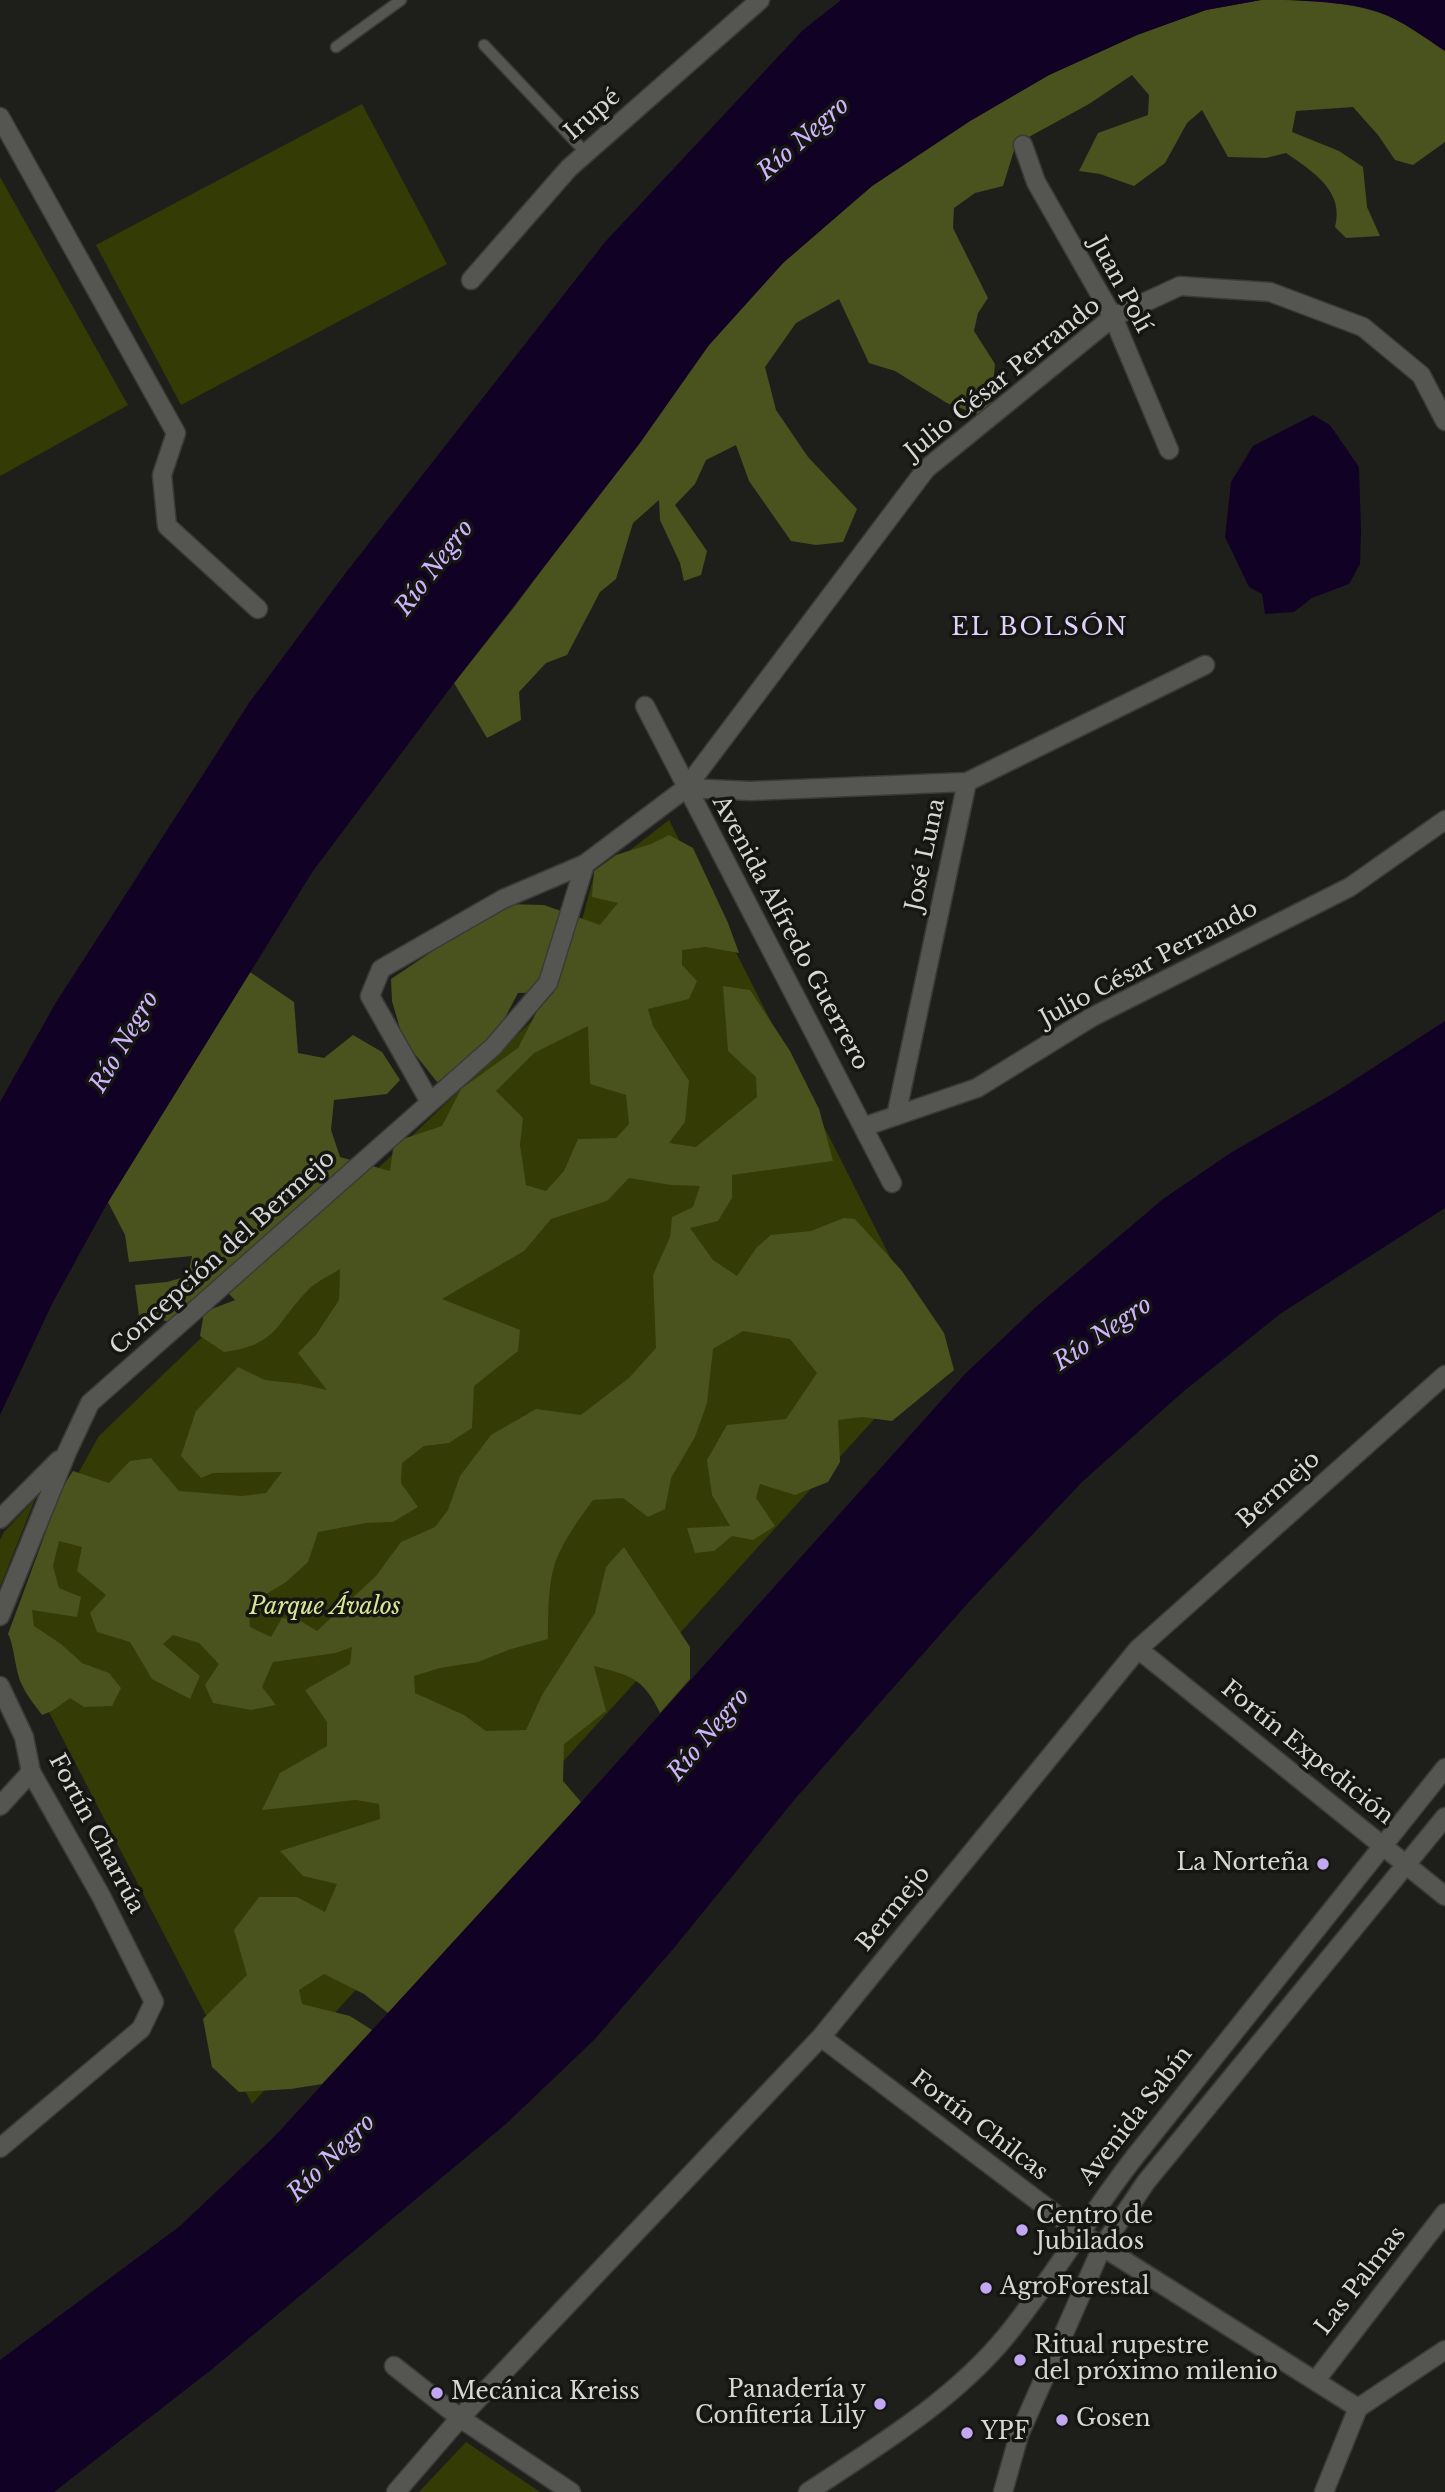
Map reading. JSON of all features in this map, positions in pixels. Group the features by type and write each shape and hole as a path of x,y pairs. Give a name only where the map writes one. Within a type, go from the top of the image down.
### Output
{"street":[{"name":"Irupé","path":"471,280 569,167 760,0"},
{"path":"0,117 176,433 162,475 167,526 258,609"},
{"name":"Juan Polí","path":"1023,145 1036,182 1113,317 1170,450"},
{"name":"Julio César Perrando","path":"686,788 926,469 1113,317 1180,286 1270,292 1363,327 1421,375 1445,421"},
{"name":"José Luna","path":"896,1116 967,782 1205,665"},
{"name":"Avenida Alfredo Guerrero","path":"645,706 892,1183"},
{"path":"430,1102 370,996 382,969 503,899 585,864 686,788 750,791 967,782"},
{"name":"Julio César Perrando","path":"863,1127 977,1088 1092,1017 1350,887 1445,820"},
{"name":"Concepción del Bermejo","path":"0,1616 67,1452 90,1403 493,1046 548,983 585,864"},
{"name":"Bermejo","path":"396,2492 460,2418 821,2038 1138,1650 1445,1375"},
{"name":"Concepción del Bermejo","path":"0,1519 67,1452"},
{"name":"Fortín Expedición","path":"1138,1650 1445,1896"},
{"name":"Fortín Charrúa","path":"0,1686 24,1737 31,1772 101,1896 154,2002 141,2029 0,2148"},
{"name":"Avenida Sabín","path":"808,2492 877,2446 956,2387 1006,2336 1048,2280 1106,2193 1445,1768"},
{"path":"0,1806 31,1772"},
{"path":"1003,2492 1019,2435 1102,2247 1146,2182 1445,1816"},
{"name":"Fortín Chilcas","path":"821,2038 1079,2232 1357,2408"},
{"name":"Las Palmas","path":"1315,2380 1445,2213"},
{"path":"1324,2492 1357,2408 1445,2350"},
{"path":"394,2366 460,2418 570,2492"}],"lane":[{"path":"336,47 401,0"},
{"path":"484,45 586,153"}],"green space":[{"path":"1261,0 1321,2 1366,9 1397,20 1445,51 1445,142 1413,165 1395,160 1378,135 1353,107 1296,111 1292,132 1339,151 1363,167 1367,207 1380,236 1346,238 1335,227 1335,203 1324,183 1286,153 1266,158 1228,157 1202,110 1187,123 1165,163 1134,186 1100,174 1079,171 1098,133 1148,115 1149,95 1132,75 1089,104 1016,144 1003,186 975,193 954,208 953,228 988,298 978,313 974,331 995,364 990,419 947,403 895,371 869,363 839,299 796,323 765,367 776,410 808,457 857,509 843,542 816,545 791,541 749,481 736,445 706,460 695,484 675,505 707,551 701,575 684,581 680,563 660,520 659,500 633,523 616,579 600,592 567,655 546,663 519,692 521,720 487,738 454,683 515,606 709,345 783,263 872,186 970,121 1049,75 1137,35 1206,10"},
{"path":"362,104 447,264 181,405 96,245"},
{"path":"0,177 128,405 0,476"},
{"name":"Parque Ávalos","path":"669,820 937,1350 252,2104 9,1635 75,1479 99,1436 563,991 593,879"},
{"name":"Parque Ávalos","path":"669,835 693,848 739,953 706,947 682,950 682,965 697,981 689,999 648,1009 653,1026 689,1081 685,1122 669,1143 696,1147 757,1097 756,1077 728,1051 723,986 750,990 790,1051 819,1109 833,1161 732,1175 732,1198 718,1221 690,1228 713,1260 737,1276 757,1247 771,1235 811,1231 844,1218 855,1219 902,1271 944,1333 954,1370 892,1421 862,1417 838,1420 840,1462 828,1482 795,1495 760,1484 756,1498 775,1526 753,1540 732,1536 714,1551 695,1553 687,1528 730,1526 712,1495 707,1460 727,1425 786,1419 817,1373 790,1339 743,1331 713,1349 707,1403 695,1437 671,1478 665,1509 648,1517 623,1498 593,1500 565,1541 554,1567 549,1593 548,1639 478,1662 440,1668 414,1676 415,1693 464,1715 486,1731 526,1730 542,1695 595,1613 606,1567 624,1547 690,1647 690,1679 660,1713 648,1692 634,1680 594,1666 606,1711 564,1744 563,1781 581,1802 388,2013 364,1994 324,1974 299,1990 302,2004 350,2016 372,2030 322,2084 239,2092 212,2067 203,2019 247,1975 234,1930 259,1897 297,1897 325,1912 337,1884 303,1876 280,1851 380,1819 379,1804 356,1800 262,1810 280,1773 327,1746 327,1722 305,1690 350,1664 352,1647 336,1653 273,1662 262,1687 276,1705 251,1710 213,1703 205,1685 219,1664 199,1643 173,1635 163,1644 200,1676 190,1699 152,1679 130,1642 97,1632 90,1613 106,1595 77,1571 82,1547 59,1541 53,1566 59,1588 81,1597 77,1617 32,1610 34,1626 61,1644 82,1663 109,1673 121,1688 112,1706 84,1707 70,1698 42,1715 22,1685 8,1634 62,1488 73,1471 109,1483 130,1461 151,1458 179,1491 242,1496 266,1493 282,1472 213,1473 201,1478 181,1456 196,1411 238,1367 265,1380 327,1390 298,1353 316,1335 339,1300 340,1269 308,1290 266,1338 242,1349 224,1352 200,1336 204,1312 235,1300 224,1289 172,1322 139,1316 135,1285 167,1282 188,1276 192,1256 129,1262 125,1235 108,1202 250,972 294,1002 298,1053 324,1058 353,1035 382,1052 400,1080 387,1094 334,1100 331,1130 340,1157 390,1171 394,1142 442,1126 461,1089 518,1048 537,1011 554,992 518,993 500,1027 471,1063 437,1082 403,1039 392,1001 391,979 503,904 544,905 600,925 618,903 592,897 594,871 616,855","holes":["588,1026 590,1084 626,1095 629,1124 616,1138 578,1139 564,1171 546,1191 526,1185 520,1145 523,1118 496,1091 534,1053","629,1178 671,1185 700,1186 693,1207 672,1217 670,1237 653,1275 656,1348 629,1378 581,1415 536,1409 491,1435 460,1476 448,1510 435,1527 401,1542 376,1576 317,1631 299,1620 282,1618 271,1637 250,1627 249,1612 268,1593 286,1582 308,1562 318,1532 366,1523 393,1522 418,1507 401,1483 402,1463 424,1446 449,1443 472,1428 474,1386 518,1351 520,1330 442,1299 524,1251 551,1219 607,1201"]},
{"path":"35,1499 0,1587 0,1540 4,1532"},
{"path":"466,2442 540,2492 419,2492"}],"water":[{"name":"Río Negro","path":"841,0 1261,0 1206,10 1137,35 1049,75 970,121 872,186 783,263 709,345 640,443 313,871 108,1202 53,1302 0,1415 0,1102 55,1004 249,703 344,575 605,242 803,30"},
{"path":"1292,0 1445,0 1445,51 1379,12 1347,5"},
{"path":"1313,415 1330,425 1359,467 1360,564 1349,584 1312,598 1294,612 1265,614 1262,594 1249,587 1225,537 1231,482 1253,446"},
{"name":"Río Negro","path":"1445,1021 1445,1208 1280,1314 1184,1391 1082,1482 968,1603 795,1799 674,1948 594,2040 506,2124 211,2370 54,2492 0,2492 0,2360 180,2226 274,2137 567,1818 965,1374 1038,1305 1163,1199 1232,1152 1334,1093"}],"place":[{"name":"La Norteña","path":"1323,1864"},
{"name":"Centro de Jubilados","path":"1022,2230"},
{"name":"AgroForestal","path":"986,2288"},
{"name":"Ritual rupestre del próximo milenio","path":"1020,2360"},
{"name":"Mecánica Kreiss","path":"437,2393"},
{"name":"Panadería y Confitería Lily","path":"880,2404"},
{"name":"Gosen","path":"1062,2420"},
{"name":"YPF","path":"967,2433"}],"district":[{"name":"EL BOLSÓN","path":"1040,628"}]}
